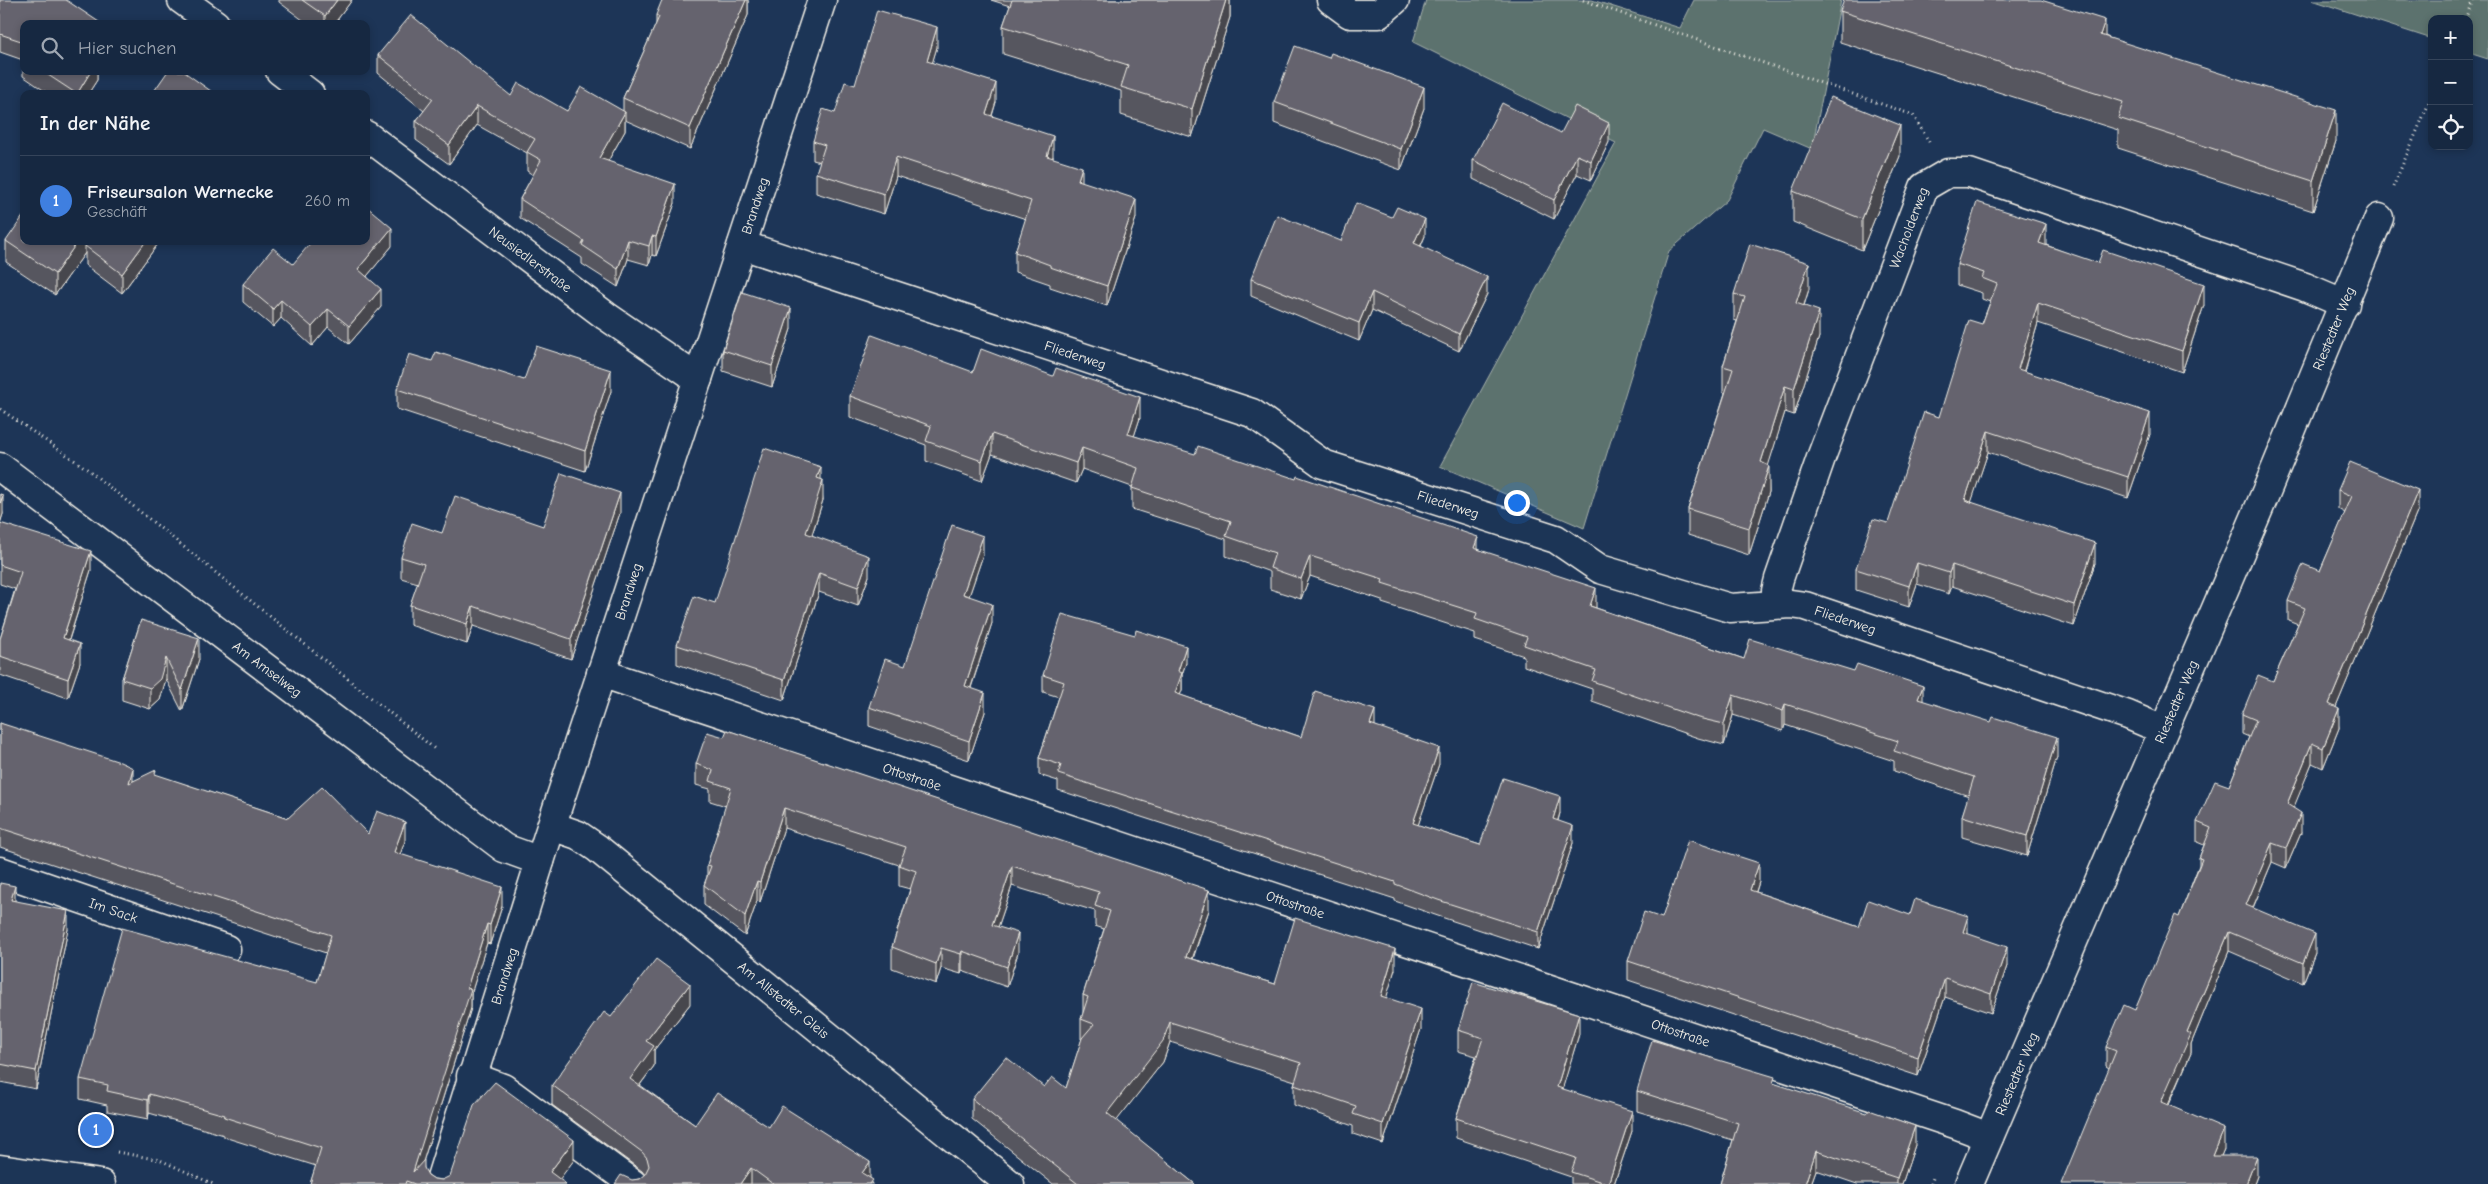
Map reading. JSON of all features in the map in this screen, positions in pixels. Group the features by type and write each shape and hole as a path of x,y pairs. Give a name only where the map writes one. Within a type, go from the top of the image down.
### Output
{"street":[{"path":"182,0 209,20"},
{"name":"Brandweg","path":"438,1184 540,862 822,0"},
{"path":"1331,0 1350,14 1379,14 1395,0"},
{"path":"285,75 305,90"},
{"name":"Neusiedlerstraße","path":"370,138 606,316 698,379"},
{"path":"1948,173 1969,173 2296,284 2345,304"},
{"name":"Wacholderweg","path":"1778,604 1776,591 1779,579 1924,187 1948,173"},
{"name":"Riestedter Weg","path":"1969,1184 2345,304 2379,218"},
{"name":"Fliederweg","path":"742,245 1252,413 1323,464 1556,539 1600,569 1730,608 1778,604 1804,606 2128,715 2163,730"},
{"name":"Am Amselweg","path":"0,467 504,848 540,862"},
{"name":"Ottostraße","path":"602,673 1936,1117 1989,1137"},
{"name":"Am Allstedter Gleis","path":"552,826 578,835 597,848 1010,1184"},
{"name":"Im Sack","path":"0,871 226,949"},
{"path":"471,1076 503,1088 633,1184"},
{"path":"0,1169 101,1184"}],"path":[{"path":"1583,0 1913,115 1948,173"},
{"path":"2466,15 2472,0"},
{"path":"2379,218 2428,105"}],"green space":[{"path":"1426,0 1592,0 1680,28 1694,0 1841,0 1812,149 1763,128 1727,200 1669,251 1584,528 1440,466 1616,143 1413,42"},
{"path":"2312,0 2488,0 2488,59 2473,54 2473,15 2428,15 2428,38"}],"building":[{"path":"0,0 66,0 96,20 20,20 20,41 0,34"},
{"path":"302,0 337,0 325,16"},
{"path":"662,0 746,0 690,128 623,98 659,17 656,15"},
{"path":"1012,0 1226,0 1192,109 1121,87 1128,65 1003,26"},
{"path":"1844,0 2041,0 2105,20 2100,35 2336,110 2313,181 2118,118 2123,102 1840,11"},
{"path":"877,10 937,27 927,61 996,83 986,114 1053,136 1047,156 1082,167 1078,180 1136,199 1107,286 1050,267 1050,265 1015,252 1031,201 896,157 884,194 816,173 825,145 813,141 823,109 835,113 845,82 855,85"},
{"path":"411,15 511,96 518,83 567,111 581,87 625,112 599,158 675,184 656,237 652,236 649,246 628,240 618,269 582,245 584,241 520,199 541,160 527,152 535,139 477,106 449,145 416,121 433,99 378,55"},
{"path":"1295,46 1329,58 1331,53 1424,87 1401,149 1274,102"},
{"path":"48,75 89,75 79,90 71,90"},
{"path":"165,75 189,75 209,90 155,90"},
{"path":"1831,97 1900,125 1862,219 1793,191"},
{"path":"1502,103 1561,133 1575,106 1609,123 1591,161 1577,155 1554,200 1473,160"},
{"path":"1977,202 2046,224 2039,243 2098,263 2103,250 2204,284 2182,351 2038,303 2018,369 2150,413 2128,477 1988,431 1965,500 2095,543 2074,605 1952,565 1949,573 1917,563 1909,586 1856,569 1873,519 1888,523 1924,412 1939,417 1969,320 1982,324 1997,284 1982,278 1984,273 1957,264"},
{"path":"1356,203 1392,217 1397,207 1425,219 1414,243 1487,277 1459,334 1372,292 1359,323 1251,279 1277,215 1341,241"},
{"path":"370,209 392,228 358,269 381,289 349,326 328,309 312,327 281,300 273,309 243,284 273,248 293,264 309,245 370,245"},
{"path":"20,221 20,245 75,245 55,274 6,241"},
{"path":"1750,244 1809,263 1796,303 1819,311 1794,389 1785,386 1761,462 1769,466 1749,528 1688,509 1733,369 1723,366 1745,297 1734,294"},
{"path":"86,245 143,245 122,274"},
{"path":"742,292 791,308 772,366 723,350"},
{"path":"872,335 973,372 981,349 1053,376 1056,368 1140,397 1128,434 1195,454 1198,446 1296,479 1297,476 1478,537 1474,548 1596,588 1590,606 1744,659 1750,639 1854,671 1857,664 1923,686 1918,699 1991,722 1993,717 2057,737 2027,836 1962,816 1974,777 1894,751 1898,741 1785,704 1783,711 1733,695 1724,724 1698,718 1592,681 1596,670 1524,645 1527,637 1475,619 1477,613 1382,583 1383,579 1310,556 1301,579 1270,568 1275,553 1226,536 1231,521 1132,488 1138,468 1082,448 1076,463 992,434 982,461 926,441 931,426 850,396"},
{"path":"536,346 611,370 585,451 397,389 409,354 432,361 436,352 524,380"},
{"path":"764,448 821,467 817,478 823,480 806,533 869,556 858,587 819,573 784,680 677,645 694,596 715,603"},
{"path":"2350,462 2418,490 2329,704 2339,709 2323,748 2312,743 2287,804 2301,813 2286,848 2272,843 2246,905 2315,934 2303,963 2229,932 2187,1032 2191,1034 2161,1102 2224,1129 2213,1156 2257,1156 2246,1184 2061,1184 2116,1051 2106,1047 2124,1005 2135,1010 2175,915 2179,917 2202,859 2199,858 2211,828 2197,822 2215,781 2229,786 2256,720 2242,714 2258,675 2273,681 2305,608 2288,601 2303,564 2320,571 2352,496 2338,490"},
{"path":"561,473 620,493 571,639 473,606 467,624 410,605 424,564 401,557 412,523 442,533 455,496 543,526"},
{"path":"0,523 91,551 63,638 80,644 68,679 0,656 0,639 21,572 0,565"},
{"path":"952,525 983,536 963,594 992,604 965,686 985,693 969,741 869,707 885,659 905,666"},
{"path":"1062,614 1135,635 1136,630 1186,646 1178,671 1182,673 1175,693 1301,737 1315,691 1375,710 1370,724 1439,748 1413,823 1480,845 1503,778 1560,796 1553,819 1573,826 1538,932 1438,900 1395,884 1395,882 1058,774 1061,765 1039,758 1064,682 1043,675"},
{"path":"141,620 199,638 182,690 166,658 160,679 150,688 122,679"},
{"path":"0,723 120,762 133,768 129,783 156,770 155,774 288,818 322,787 368,834 377,811 405,822 394,852 502,887 490,925 487,924 467,988 471,989 413,1172 424,1160 424,1168 428,1175 434,1179 442,1180 450,1176 474,1105 495,1082 574,1140 550,1172 566,1184 415,1184 406,1181 405,1184 310,1184 321,1148 224,1117 225,1115 149,1094 148,1100 107,1091 108,1085 80,1079 122,928 317,982 331,935 0,828"},
{"path":"727,730 1209,890 1186,957 1275,984 1295,918 1395,949 1381,996 1421,1009 1383,1124 1353,1114 1356,1106 1294,1085 1301,1063 1170,1022 1163,1041 1107,1113 1195,1184 1078,1184 972,1099 1006,1057 1044,1087 1052,1077 1066,1088 1082,1038 1094,1024 1081,1019 1088,997 1083,995 1110,911 1095,906 1099,892 1012,866 992,925 1018,933 1007,967 962,951 961,954 941,948 936,964 892,947 916,871 899,865 906,847 784,808 760,882 757,881 745,916 704,885 711,866 707,865 731,788 710,781 713,770 696,764 707,732 724,737"},
{"path":"1688,840 1759,863 1750,890 1859,927 1868,900 1910,915 1915,899 1968,916 1963,932 2007,947 1991,994 1945,978 1918,1057 1628,961 1644,912 1662,918"},
{"path":"0,883 15,886 11,900 68,911 36,1071 0,1064"},
{"path":"656,959 690,984 646,1041 654,1046 630,1079 695,1125 717,1093 769,1127 782,1106 870,1162 862,1173 873,1180 870,1184 773,1184 751,1168 740,1184 615,1184 621,1175 632,1180 639,1179 645,1174 649,1166 647,1158 642,1152 552,1085 604,1012 611,1017"},
{"path":"1473,982 1579,1014 1557,1087 1632,1111 1608,1184 1571,1172 1576,1158 1456,1118 1483,1038 1458,1030"},
{"path":"1652,1040 1775,1077 1773,1083 1867,1113 1869,1110 1915,1126 1897,1178 1816,1151 1805,1184 1720,1184 1738,1123 1637,1091"}],"place":[{"name":"Friseursalon Wernecke","path":"96,1130"}]}
